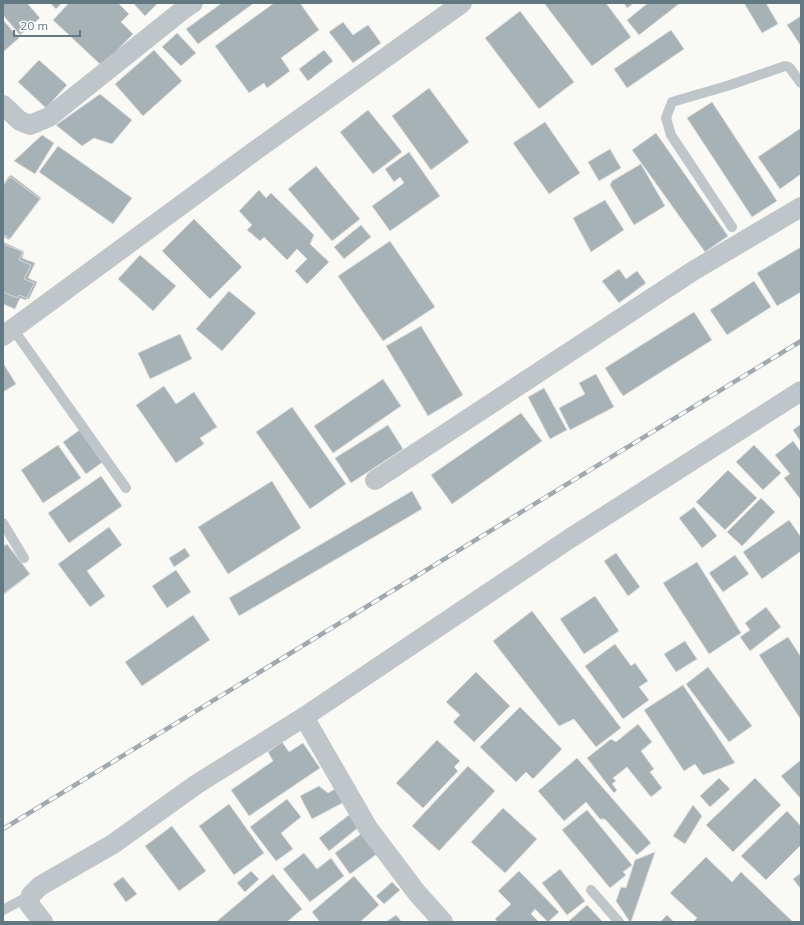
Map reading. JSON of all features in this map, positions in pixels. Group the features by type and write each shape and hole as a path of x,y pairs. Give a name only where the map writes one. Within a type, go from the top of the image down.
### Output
{"street":[{"path":"3,105 20,121 30,125 49,117 184,8 193,3"},
{"path":"8,333 256,150 462,3"},
{"path":"375,480 693,271 801,208"},
{"path":"43,922 29,904 31,895 40,886 114,844 197,784 304,717 569,539 801,391"},
{"path":"304,717 368,828 417,893 443,922"}],"lane":[{"path":"732,228 671,135 666,118 672,102 730,85 785,66 789,67 801,83"},
{"path":"8,333 126,488"},
{"path":"3,523 24,558"},
{"path":"591,890 619,922"},
{"path":"3,910 31,895"}],"building":[{"path":"3,3 27,3 40,18 20,35 3,15"},
{"path":"50,3 62,3 56,9"},
{"path":"69,3 118,3 129,14 121,22 133,34 102,66 53,20"},
{"path":"133,3 158,3 145,16"},
{"path":"222,3 254,3 198,44 186,29"},
{"path":"274,3 300,3 319,30 281,58 290,71 267,88 264,83 249,93 215,46"},
{"path":"544,3 606,3 631,37 592,66"},
{"path":"624,3 634,3 627,8"},
{"path":"648,3 680,3 639,35 627,20"},
{"path":"744,3 766,3 778,24 762,33"},
{"path":"520,11 574,82 539,109 485,38"},
{"path":"801,16 801,46 787,25"},
{"path":"3,20 19,38 3,52"},
{"path":"343,22 353,35 368,25 381,43 353,63 329,32"},
{"path":"671,30 684,49 627,88 614,69"},
{"path":"177,33 196,53 181,66 162,47"},
{"path":"154,50 182,81 143,116 115,84"},
{"path":"324,50 333,61 308,81 299,69"},
{"path":"39,60 67,85 46,108 18,82"},
{"path":"429,88 469,142 431,170 392,116"},
{"path":"100,94 132,120 112,144 94,138 82,146 56,125"},
{"path":"712,102 777,201 752,217 687,118"},
{"path":"368,110 402,152 373,174 340,132"},
{"path":"545,122 580,173 549,194 513,143"},
{"path":"801,128 801,174 780,189 758,157"},
{"path":"656,133 728,236 705,252 632,150"},
{"path":"42,135 54,143 35,174 14,161"},
{"path":"58,146 132,198 113,224 39,172"},
{"path":"610,149 621,168 599,181 588,162"},
{"path":"409,152 440,196 390,231 372,206 404,183 400,177 394,182 385,169"},
{"path":"641,164 665,206 634,225 610,185 612,181"},
{"path":"316,166 360,219 332,241 288,189"},
{"path":"11,175 41,198 9,240 3,236 3,186"},
{"path":"9,176 40,199 10,239 3,234 3,185"},
{"path":"259,190 266,198 271,193 314,235 310,244 329,262 307,284 295,271 307,259 297,249 287,260 264,237 260,241 247,230 252,225 239,211"},
{"path":"605,200 624,230 591,252 573,218"},
{"path":"194,219 242,267 210,299 162,251"},
{"path":"361,225 371,237 344,259 334,247"},
{"path":"390,241 435,307 383,341 338,276"},
{"path":"3,242 23,251 19,260 31,265 24,279 34,283 26,300 20,298 15,309 3,304"},
{"path":"3,244 24,252 22,258 35,263 28,278 37,282 29,299 19,295 17,298 3,292"},
{"path":"801,247 801,292 777,306 757,273"},
{"path":"140,255 176,286 153,311 118,279"},
{"path":"619,269 626,279 637,271 646,283 619,303 602,281"},
{"path":"754,281 771,307 727,335 710,310"},
{"path":"229,291 256,313 222,351 196,329"},
{"path":"694,312 712,340 623,396 605,368"},
{"path":"421,326 463,395 428,416 386,346"},
{"path":"180,334 192,359 150,379 138,353"},
{"path":"3,363 16,384 3,392"},
{"path":"596,374 614,407 570,430 559,408 585,394 579,383"},
{"path":"383,379 401,406 333,453 314,426"},
{"path":"164,386 176,404 194,392 217,427 200,438 204,444 176,463 136,405"},
{"path":"544,388 567,430 550,439 528,397"},
{"path":"292,407 346,484 310,509 256,432"},
{"path":"521,413 542,441 452,504 431,475"},
{"path":"801,424 801,442 793,430"},
{"path":"388,425 403,449 351,483 335,458"},
{"path":"81,429 104,461 86,474 63,442"},
{"path":"793,441 801,452 801,500 784,478 790,474 775,455"},
{"path":"58,445 81,478 43,503 21,470"},
{"path":"754,445 781,473 763,490 736,462"},
{"path":"728,470 757,498 725,530 696,502"},
{"path":"101,476 122,506 69,543 48,513"},
{"path":"272,481 301,528 228,574 198,527"},
{"path":"412,491 422,509 239,616 229,598"},
{"path":"761,498 775,512 742,546 727,532"},
{"path":"694,507 717,536 702,548 679,518"},
{"path":"789,520 801,537 801,551 762,579 743,552"},
{"path":"109,527 122,545 87,571 105,596 90,607 58,564"},
{"path":"7,544 30,574 3,594 3,546"},
{"path":"7,544 30,574 3,595 3,547"},
{"path":"185,548 190,556 174,567 169,558"},
{"path":"616,553 640,587 628,596 604,561"},
{"path":"735,555 749,574 723,592 709,573"},
{"path":"697,562 741,633 709,654 663,583"},
{"path":"176,570 191,592 167,608 152,586"},
{"path":"595,596 619,631 584,654 560,619"},
{"path":"766,607 781,627 750,651 740,637 750,630 745,623"},
{"path":"532,611 621,728 596,747 574,719 559,726 493,641"},
{"path":"193,615 210,640 142,686 125,662"},
{"path":"788,637 801,657 801,720 759,655"},
{"path":"685,641 697,659 676,672 664,654"},
{"path":"615,644 631,666 635,663 648,681 639,687 649,700 623,719 585,666"},
{"path":"708,667 752,726 729,742 686,684"},
{"path":"476,672 510,706 474,742 453,722 460,715 446,702"},
{"path":"683,685 735,763 703,775 695,764 684,771 644,710"},
{"path":"520,707 562,749 533,779 526,772 516,782 480,747"},
{"path":"638,724 652,742 641,751 654,769 650,772 662,788 651,797 627,767 613,778 616,781 612,784 617,790 614,793 587,758 611,739 616,742"},
{"path":"437,740 460,761 454,767 458,771 423,808 396,783"},
{"path":"282,742 289,752 303,743 320,768 249,816 231,790 273,761 268,752"},
{"path":"577,758 651,843 637,855 605,819 600,819 586,802 564,821 538,791"},
{"path":"801,760 801,799 781,776"},
{"path":"468,766 495,791 439,851 412,826"},
{"path":"719,778 730,789 710,807 700,796"},
{"path":"755,778 781,805 733,852 706,825"},
{"path":"319,786 328,793 340,786 348,800 312,819 300,796"},
{"path":"287,799 301,817 281,833 293,849 276,861 250,827"},
{"path":"229,804 264,853 234,875 199,826"},
{"path":"693,805 702,816 685,844 673,836"},
{"path":"503,808 537,839 505,873 471,842"},
{"path":"587,810 632,865 623,872 626,875 610,888 562,830"},
{"path":"787,811 801,826 801,845 766,880 741,856"},
{"path":"349,815 359,827 329,851 319,838"},
{"path":"172,826 206,871 179,891 145,846"},
{"path":"365,831 381,851 350,874 335,853"},
{"path":"655,852 630,922 616,901 621,887 626,888 635,860"},
{"path":"304,853 317,869 331,858 344,876 310,902 283,869"},
{"path":"706,857 732,882 741,872 793,922 693,922 697,918 670,893"},
{"path":"560,869 585,901 567,915 542,883"},
{"path":"251,871 259,879 245,892 237,883"},
{"path":"519,871 559,912 548,922 535,909 531,914 539,922 498,922 495,919 511,904 498,891"},
{"path":"801,873 801,889 793,879"},
{"path":"273,874 302,909 287,922 216,922"},
{"path":"354,876 379,905 360,922 320,922 312,912"},
{"path":"123,877 137,894 126,902 113,884"},
{"path":"392,882 400,890 384,904 376,896"},
{"path":"587,905 603,922 569,922 569,921"},
{"path":"396,915 402,922 386,922"},
{"path":"667,915 674,922 660,922"}],"railway":[{"path":"3,829 801,341"}]}
